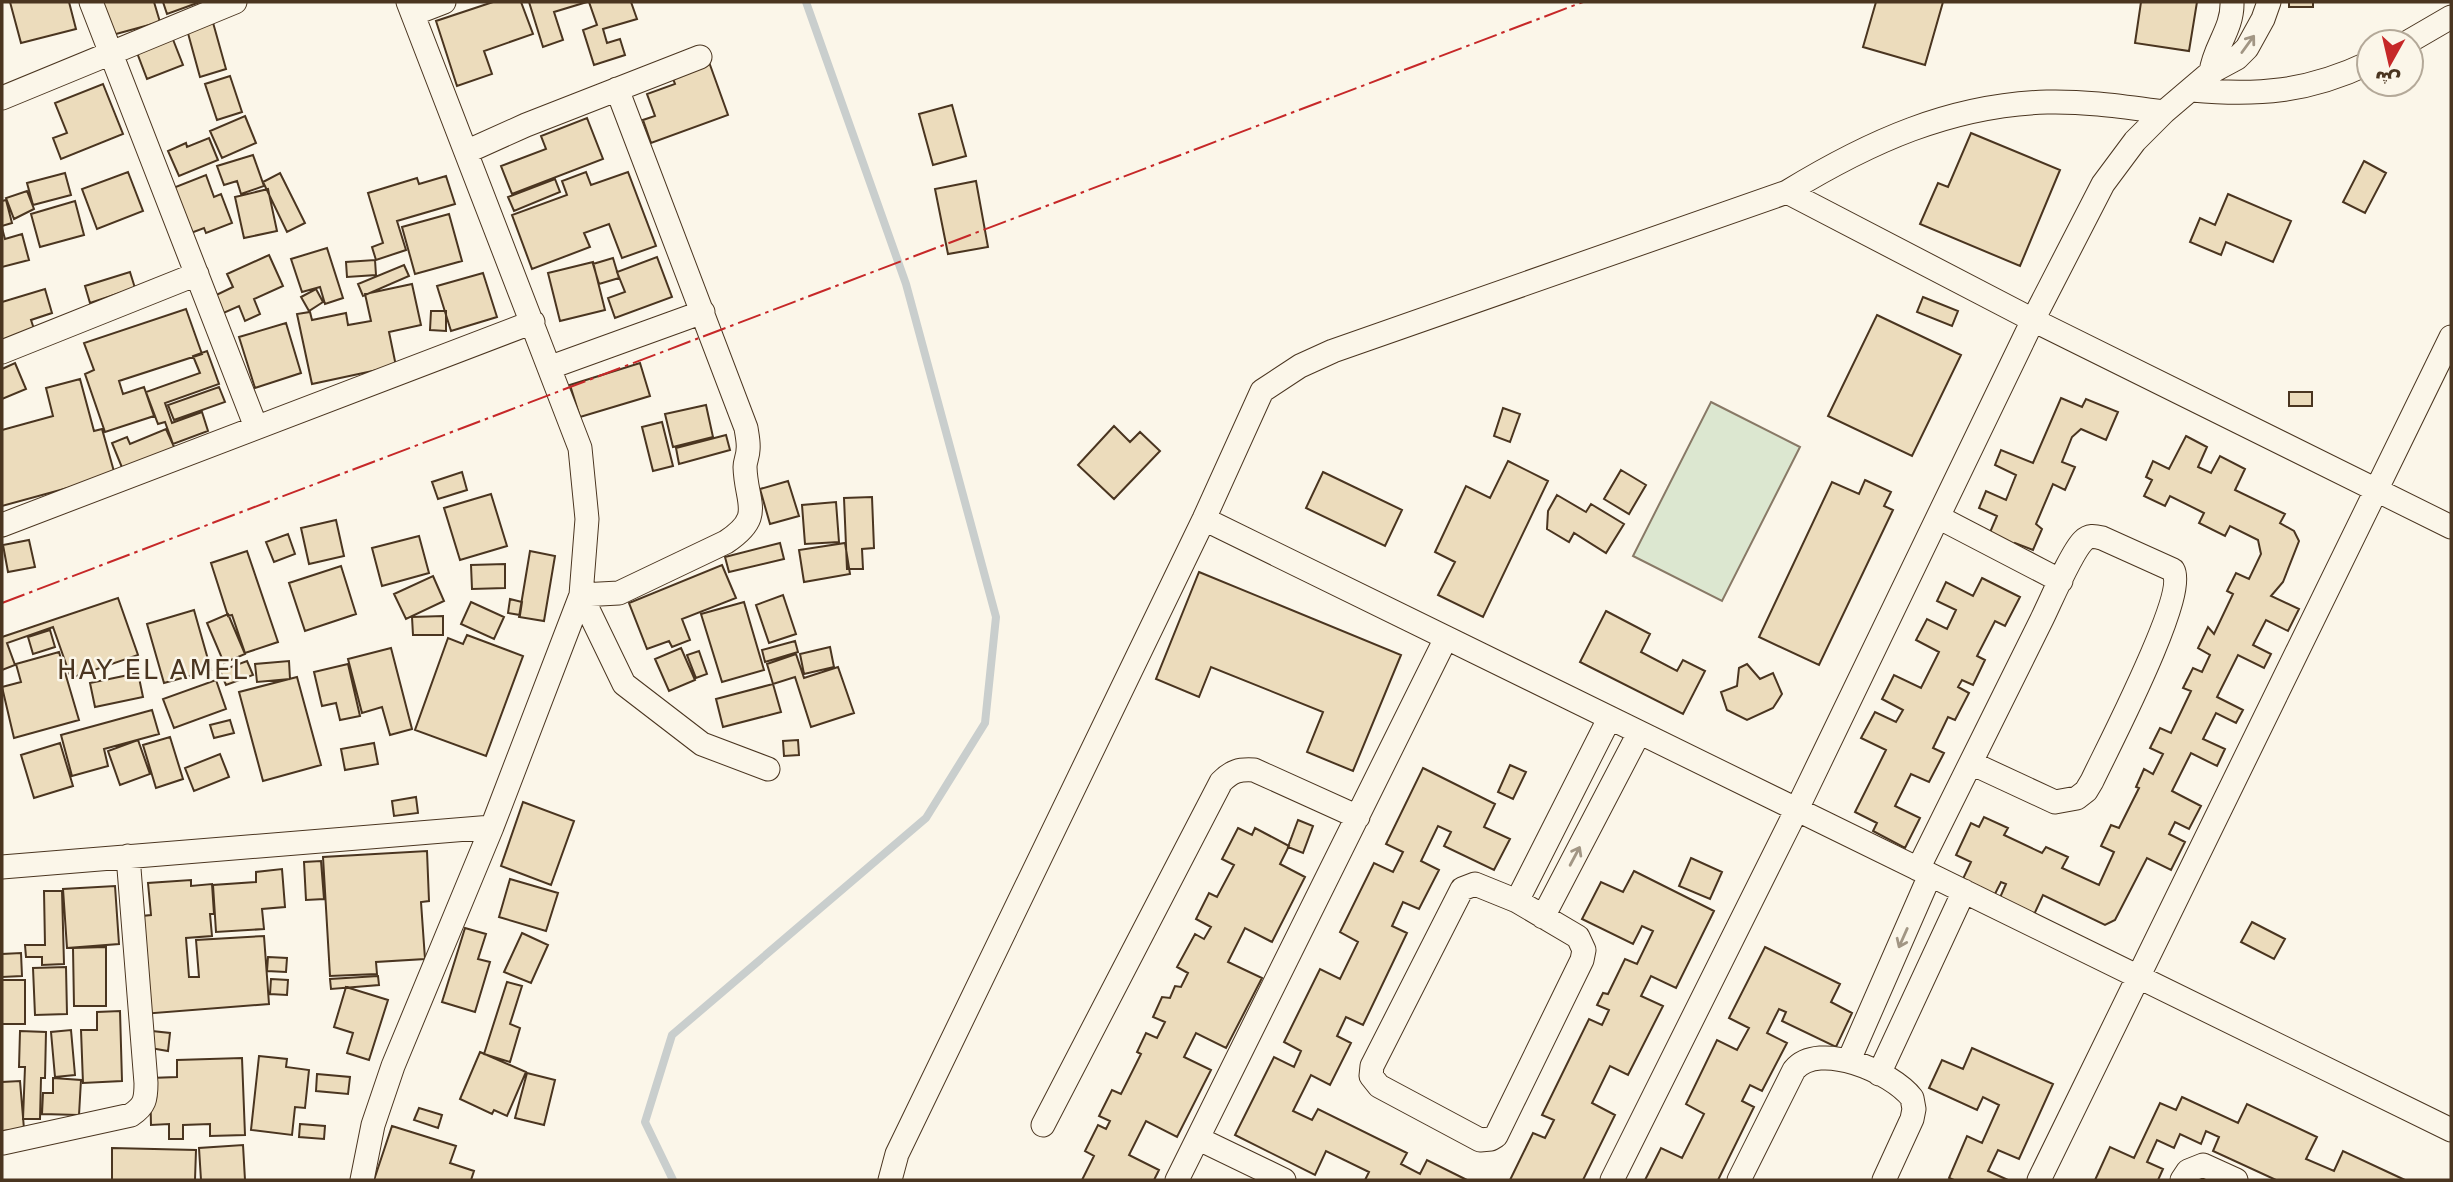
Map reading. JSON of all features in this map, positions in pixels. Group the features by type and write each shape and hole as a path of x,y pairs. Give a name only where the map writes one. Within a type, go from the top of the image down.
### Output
{"street":[{"path":"91,2 256,427"},
{"path":"2,98 235,2"},
{"path":"362,1180 373,1125 393,1066 492,827 581,596 587,519 580,448 551,367 410,8 444,2"},
{"path":"2211,72 2214,58 2231,21 2232,2"},
{"path":"1612,1180 1797,809 2033,320 2104,184 2135,141 2164,112 2211,72 2237,58 2247,48 2269,2"},
{"path":"2425,32 2451,17"},
{"path":"466,152 700,57"},
{"path":"2192,90 2269,92 2318,82 2355,68"},
{"path":"581,596 619,593 726,542 742,531 750,519 751,503 745,465 749,449 746,428 617,89"},
{"path":"890,1180 897,1154 1204,519 1262,391 1300,366 1333,351 1787,192 1833,164 1889,137 1934,120 1982,108 2047,102 2090,103 2164,112"},
{"path":"1787,192 2033,320 2451,527"},
{"path":"2,352 197,274"},
{"path":"551,367 704,312"},
{"path":"2,525 533,322"},
{"path":"2039,1180 2451,337"},
{"path":"1938,517 2061,581"},
{"path":"1204,519 2451,1130"},
{"path":"1849,1060 1971,763 2079,545 2085,538 2102,538 2169,568 2175,574 2169,609 2152,656 2086,791 2077,798 2055,802 1971,763"},
{"path":"581,596 624,684 702,744 768,769"},
{"path":"1177,1180 1446,638"},
{"path":"1517,901 1609,719"},
{"path":"1543,917 1639,733"},
{"path":"1043,1125 1221,782 1231,772 1254,770 1358,817"},
{"path":"2,867 492,827"},
{"path":"3,1143 131,1115 142,1108 146,1098 146,1083 128,856"},
{"path":"1475,884 1517,901 1543,917 1578,937 1584,950 1582,960 1496,1136 1480,1140 1379,1086 1371,1076 1371,1066 1462,889 1475,884"},
{"path":"1879,1074 1964,891"},
{"path":"1739,1180 1798,1066 1806,1060 1816,1058 1849,1060 1879,1074 1909,1093 1914,1103 1912,1119 1884,1180"},
{"path":"1199,1139 1284,1180"},
{"path":"2182,1180 2194,1167 2203,1165 2236,1180"}],"green space":[{"path":"1711,402 1800,447 1722,601 1633,556"}],"building":[{"path":"10,2 69,2 76,29 21,43"},
{"path":"96,2 154,2 160,22 105,37"},
{"path":"163,2 200,2 167,14"},
{"path":"493,2 521,2 533,34 484,51 492,74 457,86 436,21"},
{"path":"529,2 587,2 554,12 563,40 543,47"},
{"path":"589,2 631,2 637,19 603,29 607,43 620,39 625,55 594,65 583,30 597,25"},
{"path":"1876,2 1943,2 1925,65 1863,47"},
{"path":"2141,2 2197,2 2189,51 2135,43"},
{"path":"2289,2 2313,2 2313,7 2289,7"},
{"path":"212,19 226,69 200,77 186,26"},
{"path":"172,37 183,65 147,79 136,50"},
{"path":"709,62 728,115 651,143 643,120 655,116 647,94 675,84 672,76"},
{"path":"230,76 242,112 217,120 205,84"},
{"path":"103,84 123,134 61,159 53,138 67,133 55,103"},
{"path":"952,105 966,156 933,165 919,114"},
{"path":"245,116 256,143 222,158 210,131"},
{"path":"587,118 603,159 512,194 501,166 546,149 541,136"},
{"path":"1971,133 2060,170 2020,266 1920,224 1938,183 1948,187"},
{"path":"209,138 218,160 179,176 168,151 186,143 187,147"},
{"path":"253,155 264,186 241,194 237,181 224,185 217,166"},
{"path":"2364,161 2386,173 2365,213 2343,202"},
{"path":"128,172 143,211 97,229 82,189"},
{"path":"586,172 591,185 628,172 656,246 622,258 609,224 584,233 590,247 532,269 512,215 567,195 562,181"},
{"path":"65,173 71,195 33,205 27,183"},
{"path":"280,173 305,223 287,232 263,182"},
{"path":"206,175 214,197 221,194 232,223 206,233 204,228 191,233 173,188"},
{"path":"446,176 455,204 397,221 406,250 376,260 372,247 383,243 368,193 417,178 419,184"},
{"path":"555,179 560,192 514,211 508,197"},
{"path":"976,181 988,247 948,254 935,189"},
{"path":"268,189 277,231 244,238 235,197"},
{"path":"27,191 34,209 14,219 6,198"},
{"path":"2228,194 2291,221 2273,262 2226,242 2221,255 2190,242 2200,218 2215,225"},
{"path":"6,200 12,223 2,226 2,201"},
{"path":"75,201 84,235 40,247 31,214"},
{"path":"449,214 462,261 415,274 402,227"},
{"path":"2,228 5,239 22,234 29,260 2,267"},
{"path":"327,248 343,298 325,304 320,287 302,292 291,259"},
{"path":"269,255 283,286 254,299 260,314 245,321 239,306 219,315 212,297 233,287 227,274"},
{"path":"657,257 672,297 615,318 608,298 625,292 617,272"},
{"path":"613,258 619,278 599,284 593,264"},
{"path":"375,260 376,275 347,277 346,262"},
{"path":"593,262 605,310 560,321 548,273"},
{"path":"404,265 409,276 363,296 358,284"},
{"path":"130,272 135,288 90,303 85,286"},
{"path":"483,273 497,317 451,331 437,286"},
{"path":"412,284 421,325 389,332 396,366 312,384 297,314 310,312 312,320 346,313 348,325 371,321 365,294"},
{"path":"45,289 52,313 31,320 37,338 2,349 2,302"},
{"path":"316,289 323,302 309,311 301,297"},
{"path":"1923,297 1958,311 1952,326 1917,312"},
{"path":"186,309 202,354 119,381 123,394 144,387 154,416 105,432 85,374 94,370 84,343"},
{"path":"431,311 446,311 446,331 430,330"},
{"path":"1877,315 1961,355 1912,456 1828,416"},
{"path":"286,323 301,373 255,388 239,337"},
{"path":"207,351 219,384 165,403 172,423 202,412 208,431 173,444 165,422 158,424 146,392 200,373 193,356"},
{"path":"15,363 26,389 2,399 2,369"},
{"path":"640,363 650,396 580,417 570,385"},
{"path":"80,379 94,431 102,429 115,475 2,506 2,430 53,416 46,388"},
{"path":"219,387 225,402 174,420 168,405"},
{"path":"2289,392 2312,392 2312,406 2289,406"},
{"path":"2061,398 2082,407 2086,399 2118,412 2106,440 2081,429 2072,437 2062,462 2075,467 2065,490 2053,484 2036,524 2042,529 2033,550 2015,543 2013,548 1988,537 1997,516 1979,508 1986,491 2006,500 2016,475 1995,465 2001,450 2033,463"},
{"path":"706,405 713,437 673,447 665,414"},
{"path":"1503,408 1520,414 1510,442 1494,436"},
{"path":"662,422 673,466 653,471 642,427"},
{"path":"1114,426 1130,442 1140,432 1160,451 1114,499 1078,465"},
{"path":"166,429 175,449 123,470 112,443 127,437 130,444"},
{"path":"726,435 730,450 679,464 676,448"},
{"path":"2186,436 2207,447 2198,467 2211,473 2220,456 2245,469 2235,490 2285,514 2280,523 2294,531 2299,541 2283,582 2271,596 2299,609 2288,631 2266,620 2253,645 2271,654 2264,668 2238,655 2217,697 2243,710 2236,723 2216,713 2203,739 2225,749 2217,766 2191,753 2172,791 2201,806 2189,829 2175,822 2169,834 2185,842 2171,870 2147,858 2115,920 2105,925 2043,895 2032,919 1998,902 2006,884 2001,882 1993,898 1961,883 1971,862 1956,855 1971,823 1979,827 1984,817 2008,828 2004,835 2042,853 2046,847 2068,857 2062,868 2099,885 2114,852 2101,846 2111,825 2119,828 2139,788 2136,787 2144,769 2153,774 2163,754 2150,748 2160,728 2171,733 2191,691 2183,688 2193,668 2202,672 2210,655 2198,648 2208,627 2214,634 2233,594 2227,591 2236,573 2249,579 2261,554 2258,540 2230,526 2225,536 2199,523 2204,513 2170,496 2165,506 2144,496 2152,480 2146,477 2153,461 2169,469"},
{"path":"1508,461 1548,481 1483,617 1438,595 1455,562 1435,552 1466,486 1490,498"},
{"path":"1621,470 1646,485 1629,514 1604,499"},
{"path":"462,472 467,490 438,499 432,482"},
{"path":"1323,472 1402,510 1385,546 1306,508"},
{"path":"1865,480 1891,492 1884,506 1893,510 1819,665 1759,637 1832,482 1859,494"},
{"path":"788,481 799,516 770,524 760,489"},
{"path":"491,494 507,546 460,560 444,508"},
{"path":"1557,495 1586,512 1591,504 1624,524 1606,553 1574,533 1569,542 1547,529 1548,511"},
{"path":"872,497 874,548 862,549 863,569 847,569 844,498"},
{"path":"836,502 839,542 805,544 802,505"},
{"path":"336,520 344,556 309,564 301,528"},
{"path":"288,534 295,554 274,562 266,542"},
{"path":"419,536 429,573 382,586 372,548"},
{"path":"29,540 35,567 8,572 3,545"},
{"path":"780,543 784,559 729,572 725,557"},
{"path":"845,543 850,574 804,582 799,550"},
{"path":"247,551 278,642 245,653 232,615 228,616 211,563"},
{"path":"530,551 555,556 544,621 519,617"},
{"path":"505,564 505,588 472,589 471,565"},
{"path":"722,565 736,598 682,619 690,640 672,647 669,641 647,649 629,603"},
{"path":"341,566 356,614 305,631 289,583"},
{"path":"1199,572 1401,655 1353,771 1307,752 1323,712 1211,667 1199,697 1156,679"},
{"path":"433,576 444,601 406,619 394,594"},
{"path":"1982,578 2020,597 2005,626 1995,621 1977,656 1985,660 1973,685 1962,680 1958,687 1969,693 1955,720 1948,717 1933,748 1944,753 1929,782 1911,774 1895,806 1920,818 1905,848 1873,831 1877,823 1855,812 1886,750 1861,738 1875,712 1896,722 1903,710 1882,699 1894,675 1921,688 1939,652 1916,640 1927,619 1947,629 1956,610 1937,601 1946,582 1973,596"},
{"path":"783,595 796,634 769,643 756,605"},
{"path":"118,598 138,655 71,678 53,627 7,643 15,665 2,670 2,637"},
{"path":"510,599 522,602 520,615 508,613"},
{"path":"471,602 504,617 494,639 461,624"},
{"path":"744,602 764,670 722,682 701,614"},
{"path":"194,610 211,670 164,683 147,624"},
{"path":"1606,611 1650,634 1641,652 1677,671 1683,660 1705,671 1683,714 1580,662"},
{"path":"228,614 245,654 224,663 207,623"},
{"path":"443,616 443,635 413,635 412,617"},
{"path":"50,630 55,647 33,654 28,637"},
{"path":"467,635 523,656 486,756 415,730 448,638 463,644"},
{"path":"795,641 798,652 765,662 762,650"},
{"path":"830,647 834,667 804,674 800,654"},
{"path":"391,648 412,729 390,735 382,707 362,713 348,659"},
{"path":"681,648 695,680 669,691 655,659"},
{"path":"699,651 707,674 696,678 687,655"},
{"path":"59,652 79,720 14,738 2,687 21,682 16,664"},
{"path":"796,654 804,678 838,667 854,713 811,727 795,677 773,684 767,664"},
{"path":"247,661 253,675 226,685 220,671"},
{"path":"289,661 290,679 257,682 255,664"},
{"path":"348,664 360,716 340,720 336,703 322,706 314,672"},
{"path":"1747,664 1760,679 1773,673 1782,694 1773,708 1747,720 1727,710 1721,692 1737,686 1739,668"},
{"path":"138,673 143,697 95,707 90,683"},
{"path":"297,677 321,765 263,781 239,692"},
{"path":"216,680 226,709 174,728 163,699"},
{"path":"773,684 781,712 723,727 716,699"},
{"path":"152,710 159,734 104,749 108,766 72,776 61,735"},
{"path":"230,720 234,733 214,738 210,725"},
{"path":"170,737 183,779 156,788 143,745"},
{"path":"138,740 150,774 120,785 108,751"},
{"path":"798,740 799,755 784,756 783,741"},
{"path":"60,743 73,786 34,798 21,755"},
{"path":"374,743 378,764 345,770 341,749"},
{"path":"220,754 229,777 194,791 185,768"},
{"path":"1510,765 1526,772 1513,799 1498,792"},
{"path":"1423,768 1495,804 1484,827 1510,839 1494,870 1444,846 1451,832 1438,826 1421,861 1439,870 1419,909 1403,902 1392,926 1407,933 1363,1025 1346,1017 1337,1036 1351,1043 1330,1085 1311,1075 1293,1111 1312,1120 1318,1109 1407,1153 1401,1164 1420,1174 1427,1160 1467,1180 1365,1180 1369,1172 1326,1151 1315,1175 1235,1135 1274,1057 1294,1067 1301,1051 1284,1042 1320,969 1340,979 1358,942 1340,932 1374,863 1393,872 1403,852 1386,844"},
{"path":"416,797 418,813 394,816 392,801"},
{"path":"523,802 574,821 551,885 501,866"},
{"path":"1298,820 1313,826 1303,853 1288,847"},
{"path":"1238,828 1252,835 1255,828 1289,846 1280,864 1305,877 1272,942 1245,928 1228,962 1262,978 1226,1048 1196,1033 1184,1057 1211,1070 1177,1137 1146,1121 1129,1155 1159,1170 1154,1180 1082,1180 1094,1156 1085,1151 1098,1125 1106,1129 1110,1121 1099,1116 1112,1090 1121,1094 1141,1054 1137,1052 1146,1033 1157,1038 1165,1022 1153,1017 1162,997 1170,998 1175,986 1181,987 1188,973 1177,967 1195,934 1204,939 1211,927 1196,919 1209,893 1217,897 1234,865 1222,859"},
{"path":"427,851 429,901 421,902 425,959 376,962 377,974 330,976 323,857"},
{"path":"1691,858 1722,872 1710,899 1679,886"},
{"path":"321,861 324,899 306,900 304,862"},
{"path":"282,869 285,907 262,909 264,929 216,932 213,885 256,882 256,872"},
{"path":"1634,871 1714,911 1676,988 1651,976 1641,996 1663,1006 1628,1075 1610,1066 1592,1103 1615,1115 1583,1180 1510,1180 1533,1133 1545,1138 1554,1120 1542,1115 1589,1019 1602,1025 1609,1010 1597,1005 1603,993 1608,994 1625,959 1637,964 1653,931 1642,926 1633,944 1582,919 1601,882 1623,892"},
{"path":"510,879 558,893 546,931 499,917"},
{"path":"191,880 191,886 212,884 214,914 210,914 212,936 186,938 189,977 199,977 196,940 264,936 269,1004 142,1014 132,917 151,915 148,883"},
{"path":"115,886 119,944 67,948 63,889"},
{"path":"44,891 62,891 64,964 42,965 42,957 26,957 25,945 45,945"},
{"path":"2252,922 2285,939 2274,959 2241,942"},
{"path":"465,928 486,934 478,959 490,962 475,1012 442,1002"},
{"path":"522,933 548,945 531,983 504,972"},
{"path":"106,947 106,1006 74,1006 73,948"},
{"path":"1765,947 1840,984 1831,1002 1852,1013 1836,1047 1782,1021 1786,1012 1779,1009 1767,1033 1787,1043 1762,1091 1750,1085 1742,1101 1754,1107 1718,1180 1645,1180 1661,1148 1682,1158 1704,1114 1686,1104 1717,1040 1737,1050 1749,1028 1729,1018"},
{"path":"21,953 22,976 2,977 2,954"},
{"path":"268,957 287,958 286,972 267,971"},
{"path":"66,967 67,1014 35,1015 33,968"},
{"path":"378,976 379,985 331,989 330,979"},
{"path":"271,979 288,980 287,995 270,994"},
{"path":"2,980 25,980 25,1024 2,1024"},
{"path":"507,982 522,986 510,1024 520,1028 510,1062 484,1054"},
{"path":"346,987 388,1000 369,1060 347,1053 353,1033 334,1027"},
{"path":"120,1011 122,1081 83,1083 81,1030 97,1030 97,1012"},
{"path":"71,1030 75,1075 55,1077 51,1032"},
{"path":"20,1031 46,1032 45,1078 41,1078 40,1119 23,1119 25,1067 19,1067"},
{"path":"152,1031 170,1033 168,1051 150,1048"},
{"path":"1972,1048 2053,1084 2019,1159 1998,1150 1988,1171 2008,1180 1949,1178 1967,1136 1982,1143 1999,1105 1983,1097 1977,1110 1929,1088 1942,1060 1963,1069"},
{"path":"480,1052 526,1072 507,1116 494,1110 492,1114 460,1099"},
{"path":"259,1056 287,1059 286,1067 309,1070 305,1108 295,1107 292,1135 251,1130"},
{"path":"242,1058 245,1135 210,1136 210,1124 183,1125 183,1139 169,1139 169,1124 151,1125 150,1078 177,1077 177,1060"},
{"path":"527,1073 555,1080 544,1125 515,1118"},
{"path":"317,1074 350,1077 348,1094 316,1091"},
{"path":"53,1078 81,1080 79,1115 42,1114 43,1093 53,1093"},
{"path":"20,1081 24,1129 2,1131 2,1082"},
{"path":"2182,1097 2238,1123 2247,1104 2317,1137 2306,1159 2334,1171 2343,1151 2405,1180 2276,1180 2213,1151 2219,1137 2206,1131 2201,1144 2180,1134 2174,1148 2157,1140 2147,1162 2163,1169 2158,1180 2095,1180 2110,1147 2134,1158 2160,1103 2176,1110"},
{"path":"419,1108 442,1115 438,1128 414,1120"},
{"path":"300,1124 325,1126 324,1139 299,1137"},
{"path":"392,1126 456,1146 450,1163 474,1171 471,1180 374,1180"},
{"path":"243,1145 245,1180 201,1180 199,1148"},
{"path":"112,1148 196,1150 195,1180 112,1180"}],"waterway":[{"path":"673,1180 645,1122 672,1035 926,818 985,723 996,617 906,284 806,2"}],"power":[{"path":"2,603 1583,2"}],"district":[{"name":"HAY EL AMEL","path":"153,670"}]}
